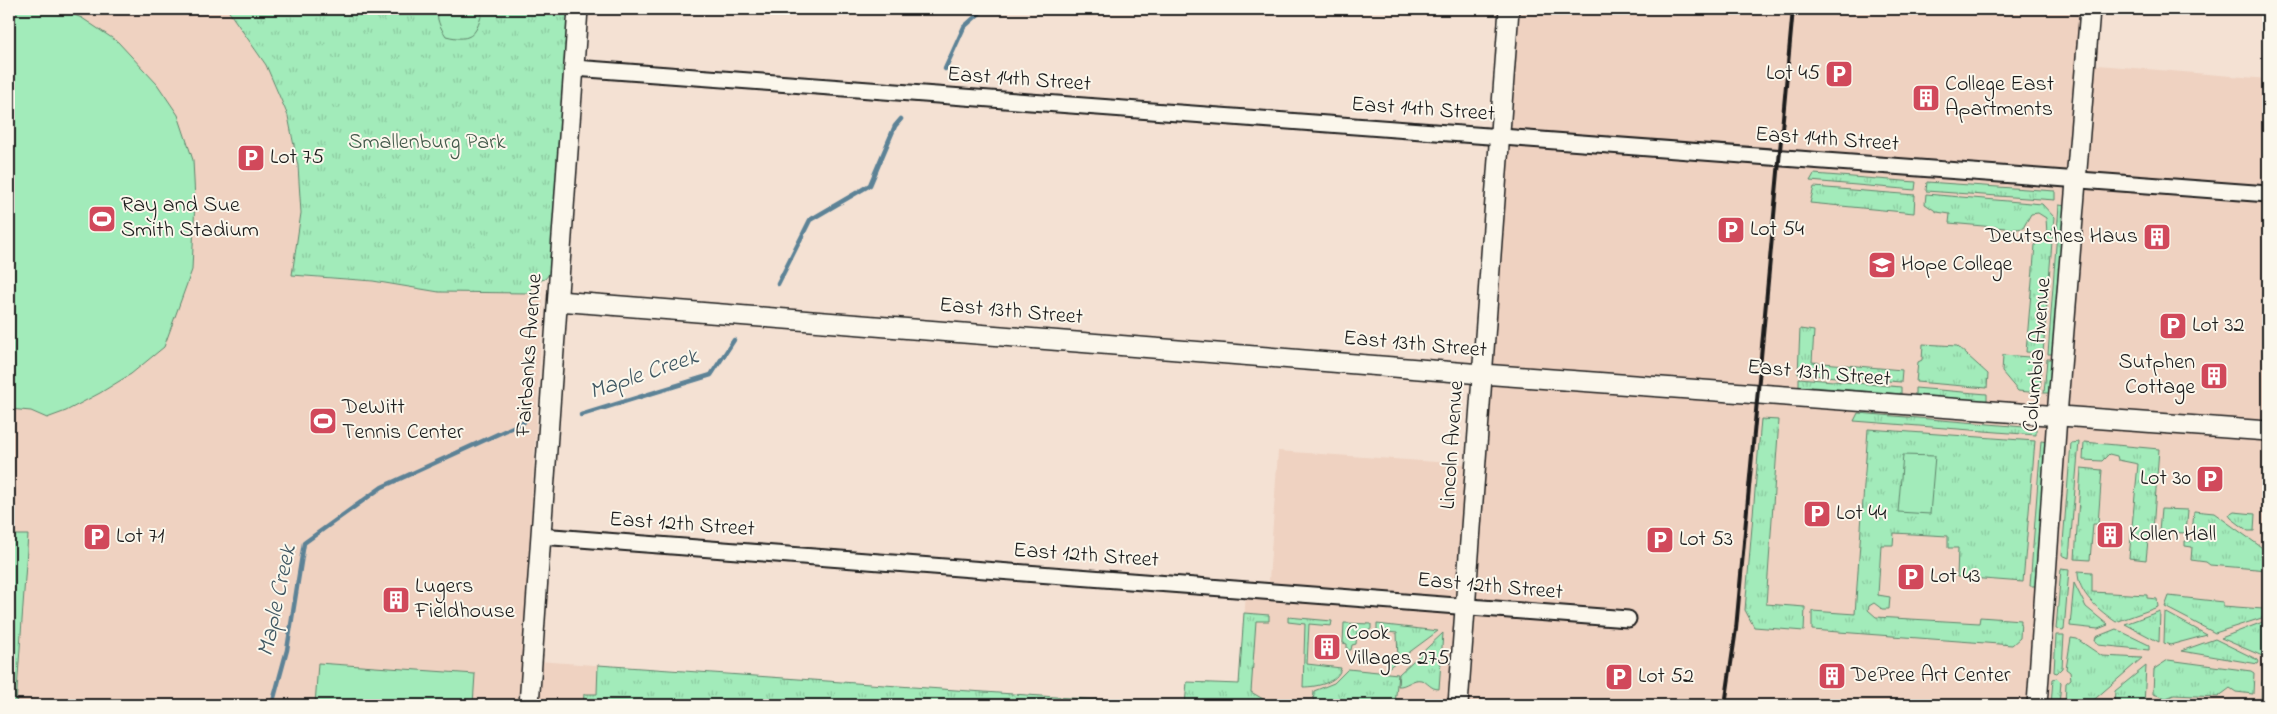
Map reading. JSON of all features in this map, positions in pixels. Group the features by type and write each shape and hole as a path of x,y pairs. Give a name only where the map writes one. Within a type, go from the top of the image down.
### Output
{"street":[{"name":"Fairbanks Avenue","path":"529,705 578,9"},
{"name":"Lincoln Avenue","path":"1458,705 1509,9"},
{"name":"Columbia Avenue","path":"2037,705 2057,416 2090,9"},
{"name":"East 14th Street","path":"574,68 2268,194"},
{"name":"East 13th Street","path":"558,301 1482,374 2268,431"},
{"name":"East 12th Street","path":"540,536 1628,619"}],"shaded area":[{"path":"9,9 227,9 266,65 288,116 301,193 299,238 304,277 373,281 439,292 528,293 543,300 523,660 1170,705 9,705"},
{"name":"Hope College","path":"1519,9 2090,9 2086,64 2268,79 2268,705 1185,705 1187,682 1239,684 1246,594 1268,595 1278,451 1479,465"}],"green space":[{"name":"Ray and Sue Smith Stadium","path":"9,9 59,9 82,18 118,42 157,84 178,115 193,160 195,200 192,270 164,347 131,374 100,393 66,411 47,418 31,411 9,409"},
{"name":"Smallenburg Park","path":"227,9 569,9 550,273 545,279 535,282 528,293 439,292 373,281 292,275 301,213 298,166 288,116 266,65"},
{"path":"438,9 483,9 476,30 468,37 455,38 446,36 439,23"},
{"path":"1814,174 1916,182 1915,190 1810,181"},
{"path":"1927,182 2055,191 2055,200 1926,191"},
{"path":"1814,187 1915,195 1914,213 1810,203"},
{"path":"1926,194 2042,204 2054,217 2043,353 2026,352 2035,245 2047,234 2046,218 2038,213 2031,214 2023,228 2017,229 1949,223 1950,214 1937,212 1925,204"},
{"path":"2059,205 2067,206 2056,354 2048,354"},
{"path":"1800,329 1814,331 1812,362 1902,370 1901,382 1798,374"},
{"path":"1923,344 1957,346 1988,374 1987,388 1916,382 1918,362 1922,360"},
{"path":"2003,355 2042,358 2040,393 2018,391 2002,372"},
{"path":"2047,359 2055,359 2052,393 2044,393"},
{"path":"1799,378 1901,387 1901,394 1799,386"},
{"path":"1915,388 1987,394 1987,401 1915,395"},
{"path":"1858,413 2036,428 2036,435 1854,421"},
{"path":"1761,419 1779,420 1766,604 1805,607 1804,631 1754,627 1745,610"},
{"path":"1868,429 2035,441 2023,582 1957,577 1958,548 1948,548 1948,536 1894,533 1893,545 1881,545 1878,595 1890,597 1889,609 1882,609 1874,603 1869,606 1868,610 1876,617 1979,623 1980,617 2021,620 2020,638 2012,645 1812,630 1812,611 1855,614"},
{"path":"2041,441 2049,442 2037,586 2030,586"},
{"path":"2079,442 2069,558 2062,555 2071,443"},
{"path":"2084,442 2159,449 2153,530 2149,531 2146,560 2129,558 2138,464 2118,460 2117,456 2109,454 2102,461 2083,460"},
{"path":"1903,455 1935,456 1930,514 1898,512"},
{"path":"2081,468 2102,470 2098,524 2093,524 2090,560 2075,559"},
{"path":"2161,509 2188,510 2186,533 2159,532"},
{"path":"2194,511 2214,513 2268,552 2268,570 2210,565 2206,562 2191,560 2192,547 2185,546 2185,541 2196,541 2197,535 2192,534"},
{"path":"2234,512 2255,514 2254,531 2248,531 2231,518 2229,515"},
{"path":"9,535 28,535 16,705 9,705"},
{"path":"2061,569 2069,570 2064,630 2056,629"},
{"path":"2078,571 2092,572 2092,592 2147,595 2147,598 2157,599 2158,607 2116,622 2097,607 2085,594 2081,587"},
{"path":"2074,583 2086,607 2108,625 2098,629 2070,626"},
{"path":"2169,596 2223,602 2223,606 2263,609 2264,605 2268,605 2268,616 2215,633 2165,607"},
{"path":"2160,611 2159,642 2125,624"},
{"path":"2165,612 2207,635 2170,645 2164,643"},
{"path":"1244,613 1269,615 1269,621 1256,621 1251,692 1263,699 1263,705 1185,705 1187,682 1239,684"},
{"path":"1288,617 1332,621 1331,626 1309,624 1307,664 1341,668 1336,677 1331,681 1320,685 1303,687 1305,624 1288,622"},
{"path":"2268,620 2267,658 2221,638"},
{"path":"1344,623 1371,624 1371,629 1366,632 1357,632 1356,644 1352,645 1351,650 1347,650 1347,644 1343,643"},
{"path":"1377,624 1438,631 1388,668 1389,662 1398,660 1397,633 1377,631"},
{"path":"2116,629 2149,645 2149,650 2098,645 2095,641 2096,637"},
{"path":"1443,633 1439,689 1433,688 1421,680 1398,686 1399,674"},
{"path":"2056,635 2064,635 2062,668 2057,673 2054,672"},
{"path":"2071,638 2077,639 2102,656 2142,658 2088,705 2065,705 2066,683 2071,679 2070,672 2066,669"},
{"path":"2215,639 2258,660 2258,664 2181,651"},
{"path":"2168,660 2251,671 2254,673 2253,694 2236,692 2230,688 2218,697 2174,695 2166,698 2153,694 2154,669"},
{"path":"318,663 475,674 473,705 315,705"},
{"path":"598,665 1170,705 583,705 584,694 597,694"},
{"path":"2146,666 2144,705 2114,705 2115,691"},
{"path":"1348,669 1398,674 1395,705 1313,705 1314,691 1334,683"},
{"path":"2268,675 2268,705 2261,705 2262,682"},
{"path":"2057,678 2061,682 2059,705 2051,705 2053,679"}],"waterway":[{"name":"Maple Creek","path":"945,69 964,27 984,9"},
{"name":"Maple Creek","path":"778,284 810,220 870,185 895,126 901,119"},
{"name":"Maple Creek","path":"581,415 711,375 734,340"},
{"name":"Maple Creek","path":"272,705 287,650 304,543 382,487 524,422"}],"railway":[{"path":"1725,705 1736,629 1793,9"}],"place":[{"name":"Lot 45","path":"1839,74"},
{"name":"College East Apartments","path":"1926,98"},
{"name":"Lot 75","path":"251,158"},
{"name":"Ray and Sue Smith Stadium","path":"102,219"},
{"name":"Lot 54","path":"1731,230"},
{"name":"Deutsches Haus","path":"2157,237"},
{"name":"Hope College","path":"1882,265"},
{"name":"Lot 32","path":"2173,326"},
{"name":"Sutphen Cottage","path":"2214,376"},
{"name":"DeWitt Tennis Center","path":"323,421"},
{"name":"Lot 30","path":"2210,479"},
{"name":"Lot 44","path":"1817,514"},
{"name":"Kollen Hall","path":"2110,535"},
{"name":"Lot 71","path":"97,537"},
{"name":"Lot 53","path":"1660,540"},
{"name":"Lot 43","path":"1911,577"},
{"name":"Lugers Fieldhouse","path":"396,600"},
{"name":"Cook Villages 275","path":"1327,647"},
{"name":"DePree Art Center","path":"1832,676"},
{"name":"Lot 52","path":"1619,677"}]}
